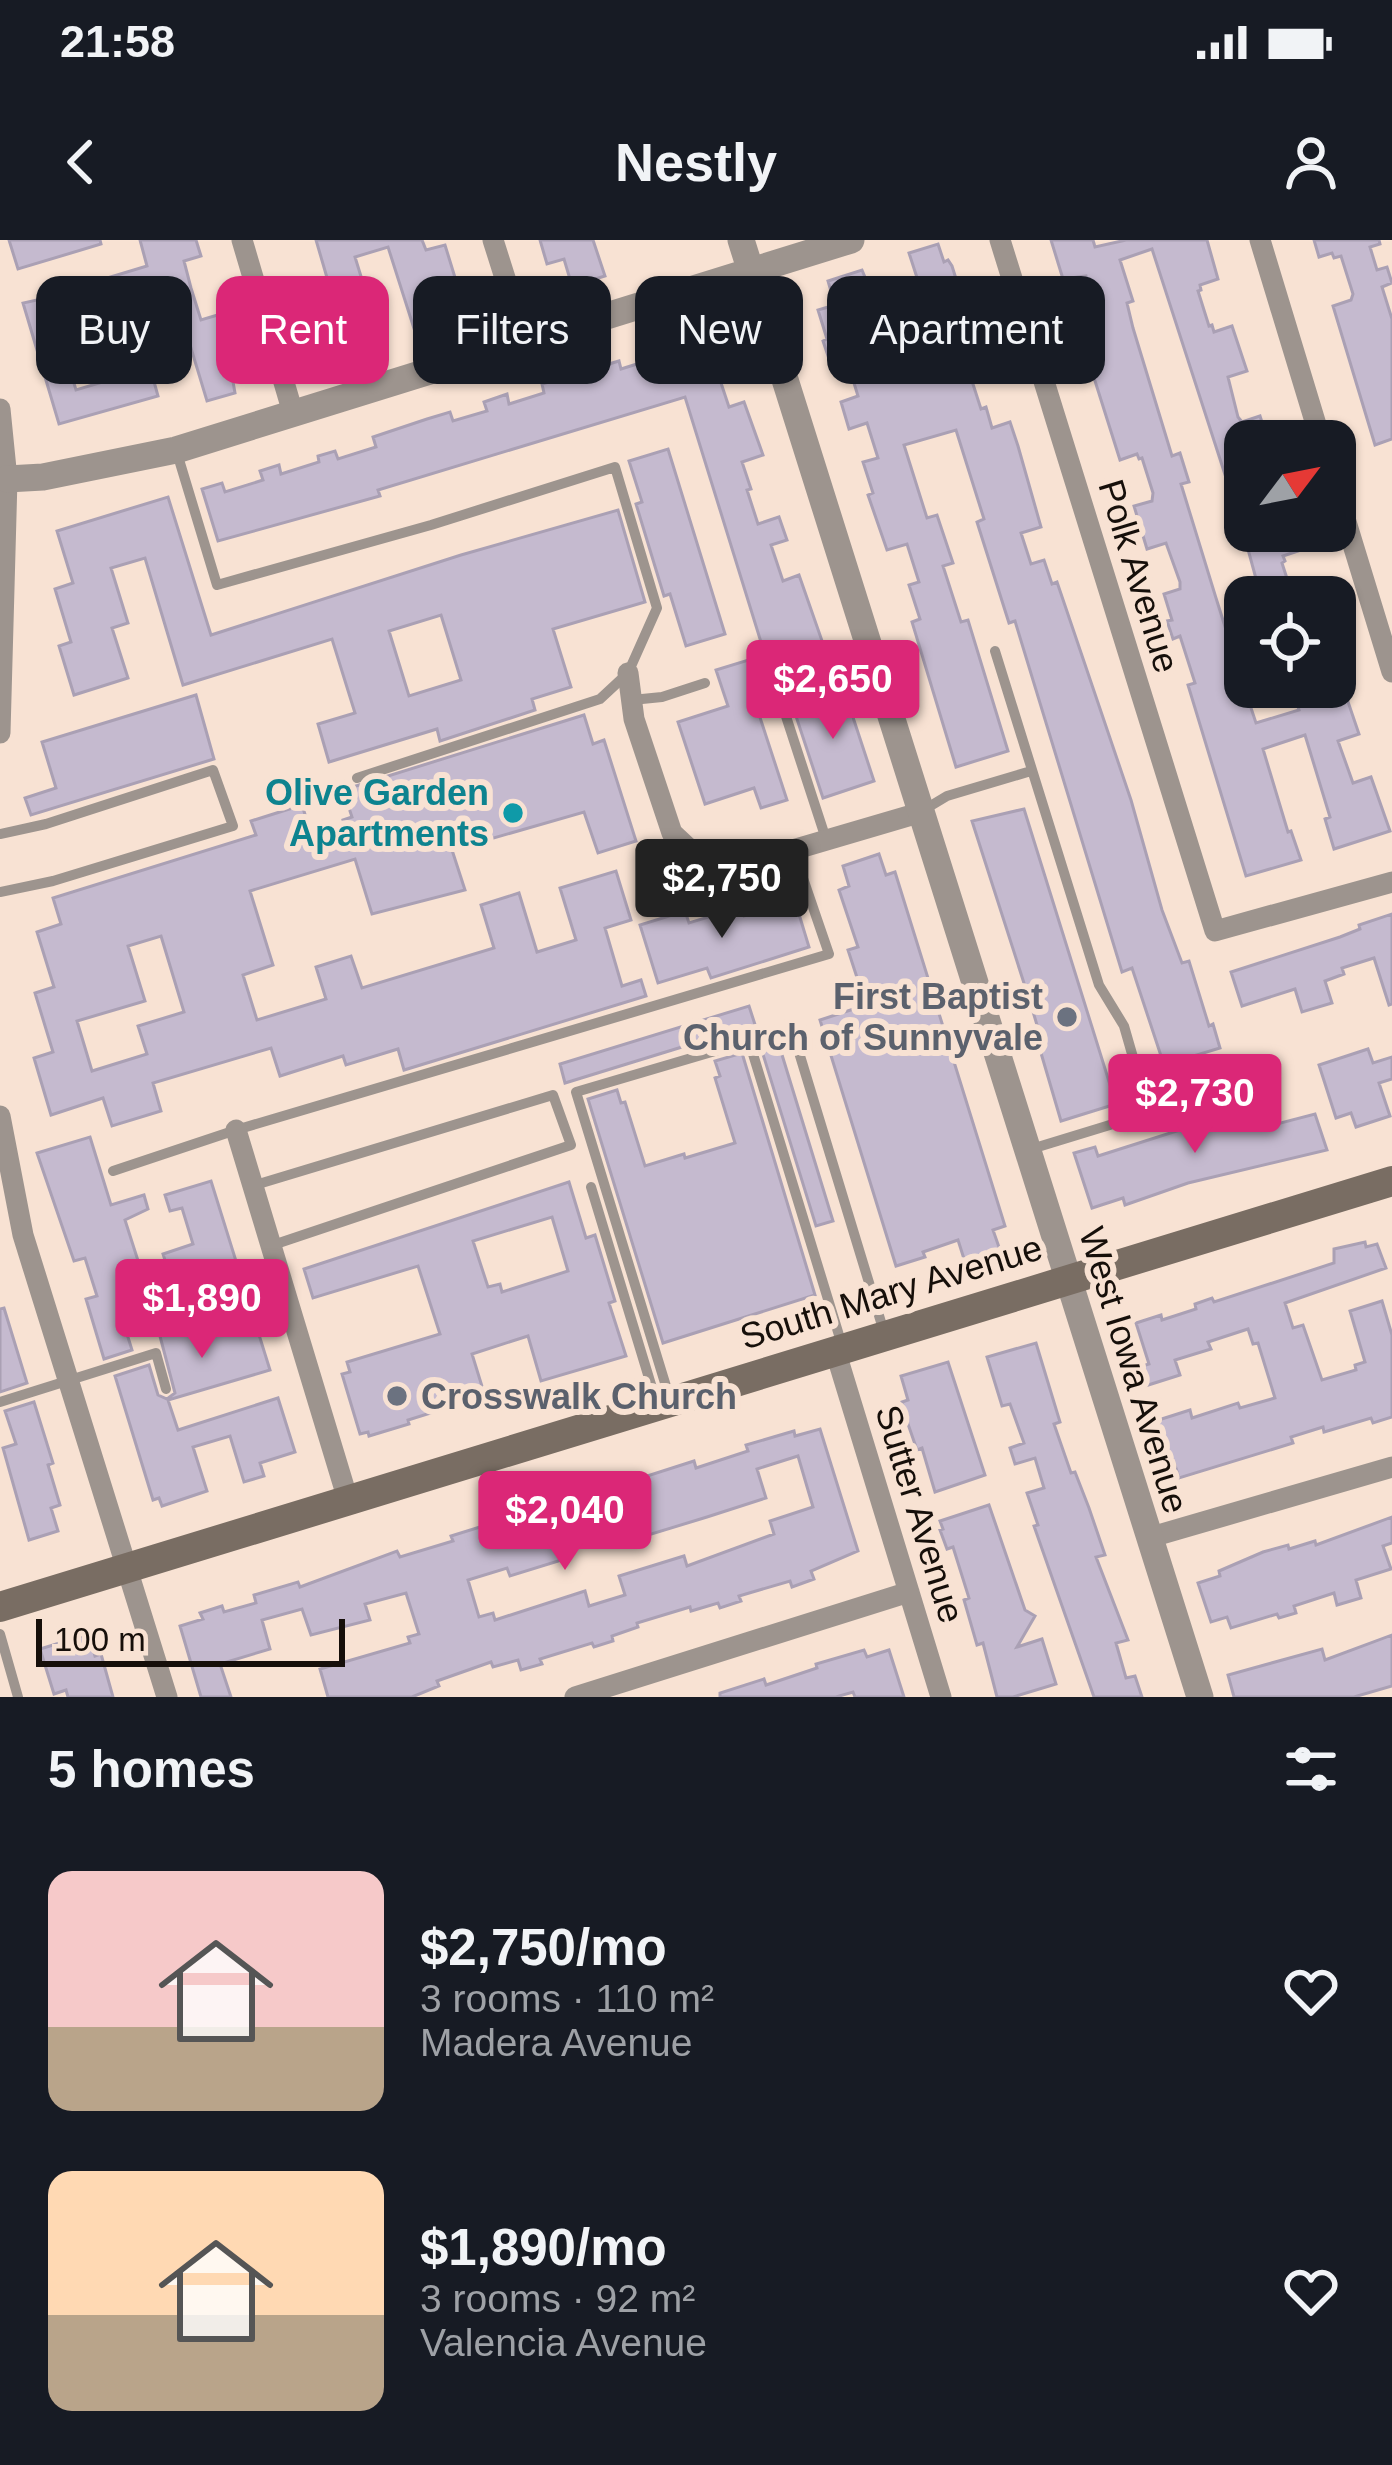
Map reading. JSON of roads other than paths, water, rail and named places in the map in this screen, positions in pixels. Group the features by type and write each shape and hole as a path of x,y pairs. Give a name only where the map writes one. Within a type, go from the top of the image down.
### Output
{"main road":[{"name":"South Mary Avenue","path":"0,1607 1392,1181"}],"street":[{"path":"242,240 293,413"},
{"path":"493,240 504,276"},
{"name":"West Iowa Avenue","path":"741,240 1200,1697"},
{"path":"611,314 851,240"},
{"name":"Polk Avenue","path":"1000,240 1215,931 1392,882"},
{"path":"1260,240 1316,420"},
{"path":"5,483 176,450 413,376"},
{"path":"0,409 5,483 0,733"},
{"path":"1355,552 1392,672"},
{"path":"628,673 634,719 672,833 704,863 725,867 922,812"},
{"path":"0,1117 23,1234 166,1697"},
{"path":"236,1130 348,1500"},
{"name":"Sutter Avenue","path":"839,1349 941,1697"},
{"path":"1148,1538 1392,1467"},
{"path":"575,1697 909,1592"}],"lane":[{"path":"176,450 217,585 615,467 657,608 628,673 599,699 357,778"},
{"path":"995,651 1099,985 1124,1026 1149,1113"},
{"path":"826,840 780,698 876,666"},
{"path":"632,700 662,697 705,683"},
{"path":"0,834 46,824 213,770 233,826 53,881 0,892"},
{"path":"922,812 947,796 1031,771"},
{"path":"113,1171 829,954 794,850"},
{"path":"794,1036 884,1335"},
{"path":"664,1402 576,1092 749,1041 839,1349"},
{"path":"1027,1151 1245,1083"},
{"path":"252,1186 553,1095 571,1145 270,1246"},
{"path":"590,1187 664,1402"},
{"path":"0,1402 156,1353 166,1389"},
{"path":"0,1634 18,1697"}],"place":[{"name":"Olive Garden Apartments","path":"513,813"},
{"name":"First Baptist Church of Sunnyvale","path":"1067,1017"},
{"name":"Crosswalk Church","path":"397,1396"}]}
